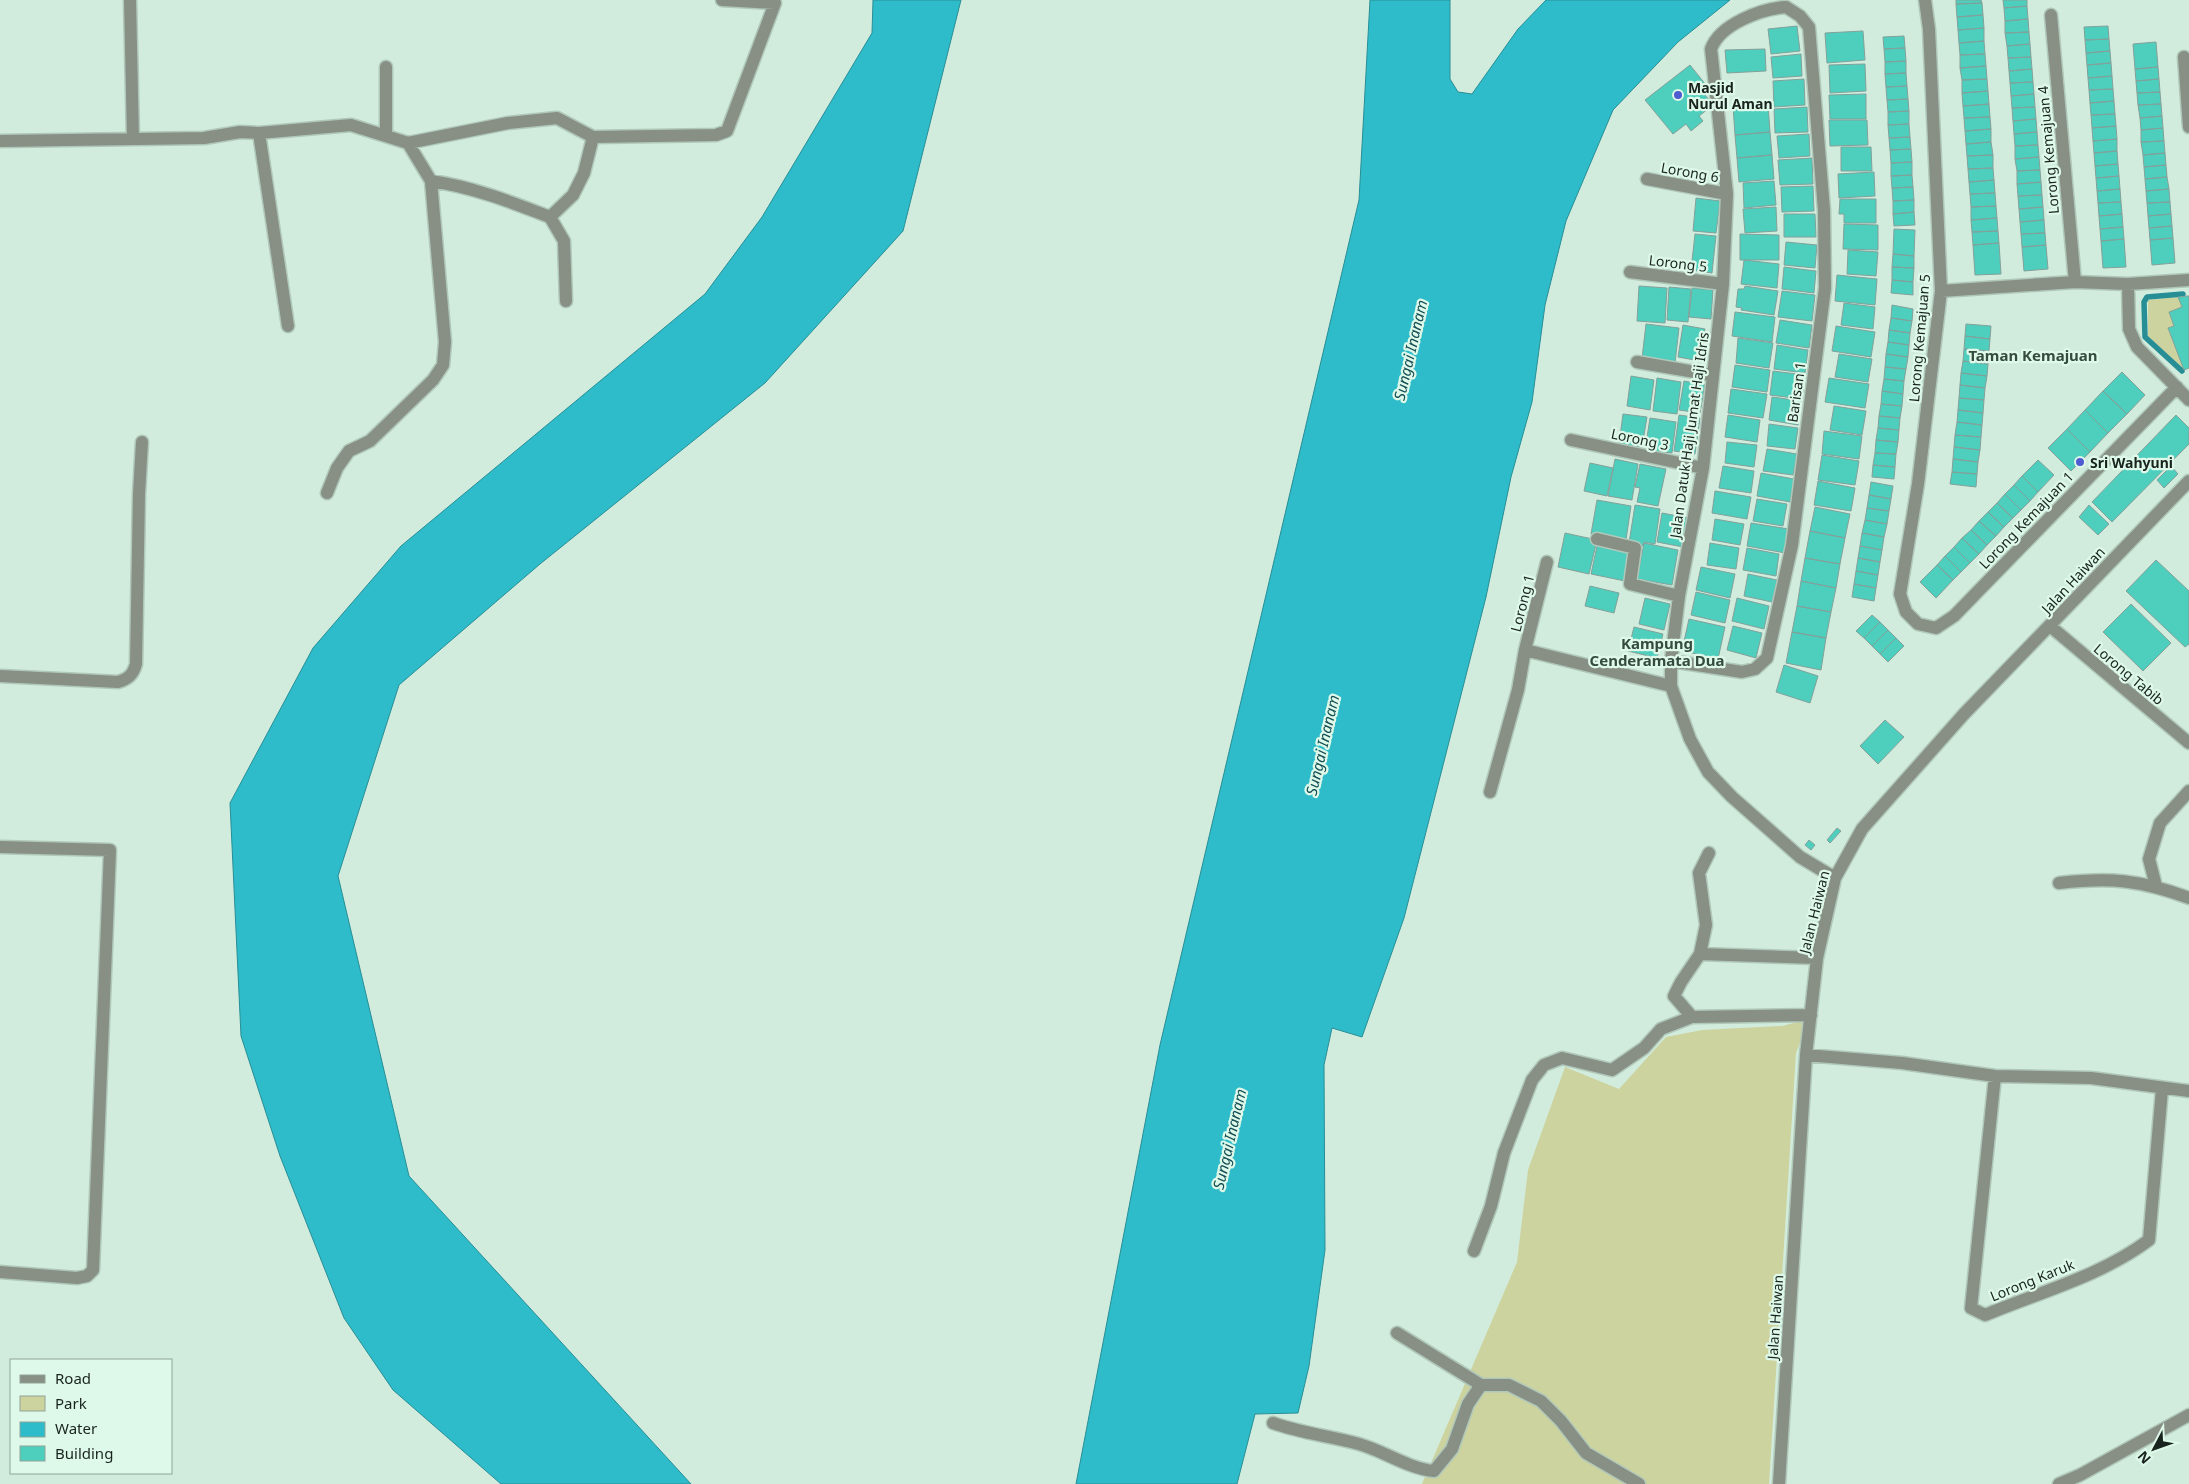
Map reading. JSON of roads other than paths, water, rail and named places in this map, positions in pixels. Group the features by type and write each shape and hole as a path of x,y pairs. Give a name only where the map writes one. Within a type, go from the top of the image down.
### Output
{"street":[{"path":"130,0 133,139"},
{"path":"0,141 204,138 240,132 259,133 351,125 408,143 508,123 557,118 593,138 716,135 727,131 776,1 722,0"},
{"name":"Lorong Kemajuan 5","path":"1925,0 1929,29 1941,291 1918,484 1900,594 1906,612 1918,624 1936,628"},
{"name":"Jalan Datuk Haji Jumat Haji Idris","path":"1809,27 1800,16 1786,7 1770,8 1754,14 1715,39 1711,49 1727,194 1723,284 1703,468 1679,596 1671,661 1671,686 1690,739 1708,772 1732,797 1800,857 1835,878"},
{"name":"Lorong Kemajuan 4","path":"2051,16 2075,282"},
{"name":"Barisan 1","path":"1671,661 1742,672 1755,669 1767,658 1770,647 1792,545 1825,288 1824,210 1809,27"},
{"path":"2184,57 2189,127"},
{"path":"386,67 386,136"},
{"path":"259,133 288,326"},
{"path":"550,217 572,195 584,173 593,138"},
{"path":"327,493 337,468 349,451 370,441 433,380 443,365 446,342 431,181 408,143"},
{"name":"Lorong 6","path":"1647,179 1727,194"},
{"path":"431,181 491,195 550,217 564,241 566,301"},
{"name":"Lorong 5","path":"1630,272 1723,284"},
{"path":"1941,291 2075,282 2128,284 2189,280"},
{"path":"2128,284 2129,329 2137,347 2189,400"},
{"path":"1637,362 1712,375"},
{"name":"Lorong Kemajuan 1","path":"1936,628 1954,616 2177,387"},
{"name":"Lorong 3","path":"1571,440 1703,468"},
{"path":"0,676 118,682 126,679 133,673 136,664 139,494 142,442"},
{"name":"Jalan Haiwan","path":"1779,1484 1806,1055 1817,958 1835,878 1862,829 1964,714 2189,481"},
{"path":"1598,539 1635,548 1630,584 1679,596"},
{"name":"Lorong 1","path":"1547,562 1525,650 1671,686"},
{"name":"Lorong Tabib","path":"2050,626 2189,743"},
{"path":"1490,792 1518,690 1525,650"},
{"path":"2156,886 2150,858 2160,823 2189,791"},
{"path":"0,848 110,850 93,1270 87,1276 77,1278 0,1272"},
{"path":"1692,1017 1674,996 1700,954 1706,924 1699,873 1708,853"},
{"path":"2059,884 2092,879 2129,881 2156,886 2189,898"},
{"path":"1700,954 1817,958"},
{"path":"1474,1250 1491,1206 1504,1153 1532,1080 1544,1065 1562,1058 1612,1070 1644,1048 1661,1029 1692,1017 1812,1015"},
{"path":"1806,1055 1902,1063 1994,1076 2091,1078 2162,1089 2189,1091"},
{"name":"Lorong Karuk","path":"1994,1076 1972,1308 1985,1315 2056,1288 2121,1259 2149,1240 2162,1089"},
{"path":"1397,1333 1481,1385 1509,1385 1541,1401 1561,1421 1586,1453 1639,1484"},
{"path":"1273,1423 1305,1433 1357,1443 1379,1450 1420,1470 1434,1471 1452,1449 1468,1404 1481,1385"},
{"path":"2059,1484 2080,1475 2189,1415"}],"water":[{"path":"873,0 961,0 903,231 765,383 540,564 399,685 338,876 409,1176 691,1484 501,1484 393,1390 344,1318 280,1156 241,1036 230,803 313,648 401,546 705,294 762,217 872,33"},
{"name":"Sungai Inanam","path":"1370,0 1450,0 1450,79 1458,92 1472,94 1518,29 1546,0 1730,0 1678,42 1613,110 1566,221 1545,305 1532,402 1511,477 1486,597 1404,918 1362,1037 1332,1028 1324,1065 1325,1250 1309,1366 1298,1413 1255,1414 1237,1484 1076,1484 1160,1045 1359,200"}],"waterway":[{"path":"2182,371 2145,337 2144,302 2147,297 2183,294"}],"place":[{"name":"Masjid Nurul Aman","path":"1678,95"},
{"name":"Sri Wahyuni","path":"2080,462"}],"district":[{"name":"Taman Kemajuan","path":"2033,355"},
{"name":"Kampung Cenderamata Dua","path":"1657,652"}]}
